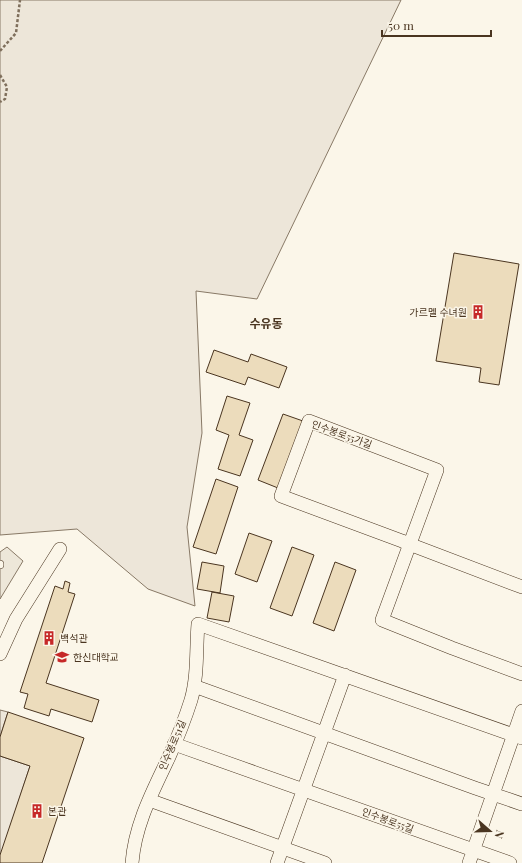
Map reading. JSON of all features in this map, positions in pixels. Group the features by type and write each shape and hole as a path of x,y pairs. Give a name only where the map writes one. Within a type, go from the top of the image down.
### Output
{"street":[{"name":"인수봉로55가길","path":"522,587 409,544 281,496 309,421 437,470 409,544 382,620 522,674"},
{"path":"0,654 16,619 60,549"},
{"name":"인수봉로51길","path":"134,862 134,845 143,812 174,744 194,686 198,624 345,675"},
{"path":"277,863 345,675 518,736"},
{"path":"194,686 522,804"},
{"path":"470,863 493,794 518,736 522,711"},
{"name":"인수봉로55길","path":"174,744 510,863"},
{"path":"149,800 325,863"}],"path":[{"path":"0,51 16,33 20,0"},
{"path":"0,75 7,87 5,99 0,102"}],"shaded area":[{"path":"0,0 401,0 257,299 196,291 202,433 187,527 195,606 148,589 77,529 0,535"},
{"path":"7,547 23,561 0,599 0,552"},
{"path":"0,710 8,712 0,737"},
{"path":"0,756 30,766 1,855 0,855"}],"building":[{"name":"가르멜 수녀원","path":"454,253 519,264 499,385 479,382 481,368 436,361"},
{"path":"214,350 248,362 251,354 287,367 279,388 248,377 245,385 206,372"},
{"path":"227,396 250,403 239,435 253,440 240,476 218,469 229,435 216,430"},
{"path":"283,414 303,421 278,488 258,480"},
{"path":"216,479 238,487 216,554 193,547"},
{"path":"249,533 272,541 257,582 235,574"},
{"path":"292,547 314,555 292,616 270,608"},
{"path":"202,562 224,566 220,593 197,589"},
{"path":"335,562 356,570 334,631 313,623"},
{"name":"백석관","path":"65,581 70,583 68,592 75,594 46,683 99,700 92,722 51,709 49,716 24,708 28,694 20,692 55,586 63,589"},
{"path":"212,592 234,596 229,622 207,618"},
{"name":"본관","path":"8,712 84,738 42,863 0,863 0,855 30,766 0,756 0,737"}],"place":[{"name":"가르멜 수녀원","path":"478,312"},
{"name":"백석관","path":"49,638"},
{"name":"한신대학교","path":"62,657"},
{"name":"본관","path":"37,811"}],"district":[{"name":"수유동","path":"266,324"}]}
